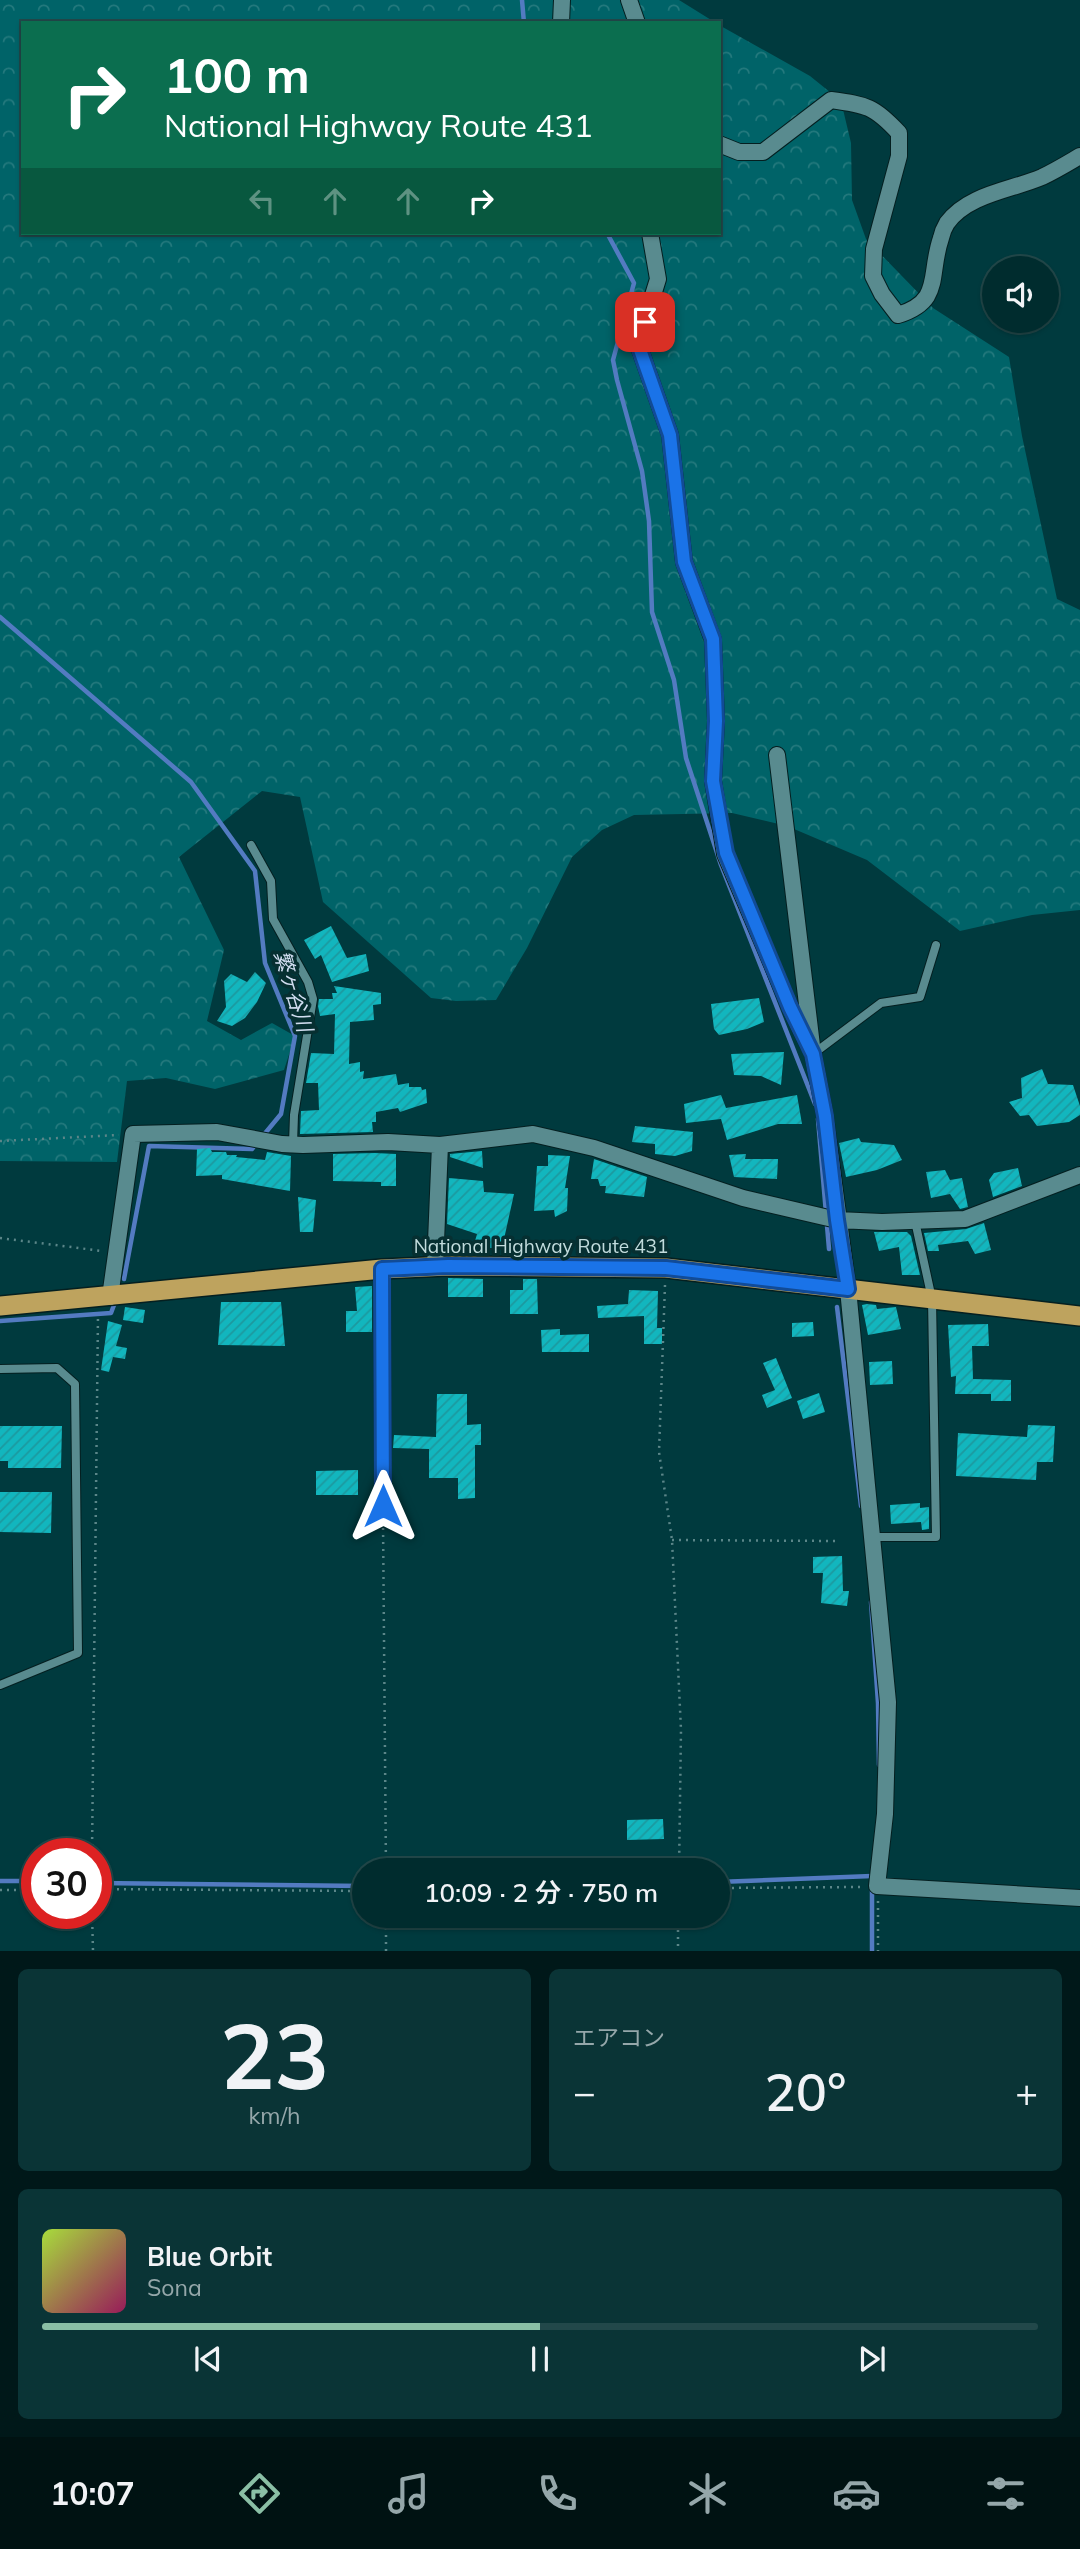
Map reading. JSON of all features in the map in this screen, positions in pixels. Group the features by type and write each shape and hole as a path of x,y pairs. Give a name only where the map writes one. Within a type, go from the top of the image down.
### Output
{"highway":[{"name":"National Highway Route 431","path":"0,1306 382,1269 435,1266 666,1268 1080,1316"}],"street":[{"path":"561,21 562,0"},
{"path":"629,0 636,21"},
{"path":"721,145 739,152 763,152 831,100 865,105 887,121 899,133 899,156 874,249 873,276 881,294 898,315 916,309 931,291 934,258 945,225 954,216 972,203 1041,178 1080,156"},
{"path":"650,235 658,279 638,344 670,435 684,562 713,639 716,721 713,781 726,853 790,1007 813,1054"},
{"path":"777,755 813,1054 825,1116 848,1289 887,1702 886,1814 877,1886 1080,1898"},
{"path":"104,1297 116,1253 133,1135 217,1132 293,1144 440,1144 533,1135 594,1148 743,1198 837,1220 965,1219 1080,1175"},
{"path":"435,1266 440,1144"},
{"path":"382,1269 383,1506"}],"lane":[{"path":"251,845 271,881 274,919 308,982 313,999 294,1115 293,1144"},
{"path":"813,1054 881,1003 920,997 936,945"},
{"path":"872,1537 936,1536 932,1298 915,1221"},
{"path":"0,1369 57,1368 75,1384 78,1640 78,1653 0,1685"}],"path":[{"path":"0,1141 133,1135"},
{"path":"0,1238 116,1253"},
{"path":"666,1268 659,1452 672,1540 681,1730 679,1858"},
{"path":"92,1838 104,1297"},
{"path":"383,1506 386,1858"},
{"path":"672,1540 837,1541"},
{"path":"730,1888 877,1886 878,1951"},
{"path":"112,1889 352,1891"},
{"path":"0,1890 21,1890"},
{"path":"386,1928 386,1951"},
{"path":"678,1928 678,1951"},
{"path":"92,1929 93,1951"}],"green space":[{"path":"0,0 679,0 713,21 21,21 21,235 721,235 721,26 810,76 841,101 851,143 852,200 866,239 933,308 1009,357 1022,436 1057,599 1080,610 1080,910 1032,915 960,931 867,860 787,826 732,813 634,815 602,830 572,857 527,948 496,1000 456,1001 431,998 323,902 300,797 262,791 179,857 224,950 207,1021 241,1040 272,1023 295,1036 284,1070 215,1089 166,1078 127,1081 117,1162 0,1161"}],"building":[{"path":"331,926 347,958 366,954 369,971 332,982 321,955 315,959 304,940"},
{"path":"255,972 266,983 245,1018 232,1026 217,1021 226,1007 224,981 231,974 247,982"},
{"path":"334,986 381,993 381,1004 373,1005 374,1020 350,1022 349,1064 360,1062 360,1072 364,1071 363,1079 396,1074 398,1085 409,1083 409,1087 426,1089 427,1103 400,1112 398,1108 376,1112 376,1122 372,1122 373,1132 300,1134 301,1111 319,1110 318,1083 306,1083 311,1053 334,1054 335,1014 320,1016 318,1006 319,999 333,999 332,993 337,993"},
{"path":"759,998 764,1022 719,1035 714,1029 711,1004"},
{"path":"784,1052 781,1085 761,1076 734,1075 731,1054"},
{"path":"1042,1069 1048,1084 1073,1085 1080,1115 1069,1122 1037,1126 1029,1115 1020,1116 1009,1102 1022,1098 1021,1078"},
{"path":"721,1095 726,1108 797,1095 802,1124 778,1124 727,1140 721,1119 686,1123 684,1104"},
{"path":"635,1126 693,1132 692,1151 675,1156 655,1154 655,1144 632,1142"},
{"path":"859,1138 861,1142 894,1145 902,1160 877,1170 846,1177 839,1143"},
{"path":"210,1148 212,1152 265,1160 267,1152 291,1156 290,1191 222,1179 222,1175 196,1176 197,1149"},
{"path":"482,1151 483,1168 450,1157 450,1154"},
{"path":"333,1154 396,1154 396,1186 381,1186 381,1182 333,1181"},
{"path":"746,1154 745,1159 778,1159 777,1179 734,1177 729,1155"},
{"path":"548,1155 570,1156 565,1188 568,1188 567,1211 555,1217 554,1210 534,1211 537,1166 548,1166"},
{"path":"594,1159 647,1177 644,1197 605,1193 606,1186 600,1186 598,1179 591,1179"},
{"path":"1018,1168 1022,1186 993,1197 989,1180 994,1173"},
{"path":"945,1170 950,1180 962,1178 968,1207 960,1209 950,1194 931,1198 926,1172"},
{"path":"449,1178 483,1181 484,1192 514,1194 502,1248 473,1248 477,1234 447,1224"},
{"path":"298,1197 316,1200 313,1232 300,1232"},
{"path":"984,1223 991,1250 975,1254 968,1241 938,1245 939,1251 928,1251 924,1233 966,1229"},
{"path":"874,1232 907,1232 911,1236 920,1275 902,1275 899,1247 879,1251"},
{"path":"448,1278 483,1279 483,1297 448,1297"},
{"path":"523,1279 537,1279 538,1314 510,1314 510,1290 523,1290"},
{"path":"372,1286 372,1332 346,1332 346,1311 357,1311 355,1287"},
{"path":"629,1290 658,1291 657,1328 662,1328 662,1344 644,1344 644,1316 598,1318 597,1306 628,1304"},
{"path":"221,1302 281,1302 285,1346 218,1345"},
{"path":"862,1305 876,1305 877,1309 896,1307 901,1329 868,1335"},
{"path":"125,1307 145,1310 143,1323 123,1320"},
{"path":"108,1321 122,1325 116,1346 127,1348 125,1359 113,1357 109,1372 101,1370"},
{"path":"813,1322 814,1336 792,1337 792,1323"},
{"path":"988,1324 989,1346 972,1346 973,1379 1011,1380 1011,1401 991,1401 991,1394 955,1394 956,1376 951,1377 948,1325"},
{"path":"560,1329 560,1335 589,1334 589,1352 542,1352 541,1330"},
{"path":"776,1358 792,1398 767,1408 762,1395 775,1390 763,1363"},
{"path":"892,1361 893,1384 870,1385 869,1362"},
{"path":"819,1393 825,1412 803,1419 797,1401"},
{"path":"437,1394 467,1394 467,1425 481,1424 481,1445 475,1445 475,1498 458,1499 458,1478 429,1478 429,1449 393,1448 394,1435 436,1437"},
{"path":"1028,1425 1055,1426 1053,1462 1037,1462 1036,1480 956,1476 958,1433 1027,1437"},
{"path":"0,1426 62,1426 61,1468 8,1468 8,1461 0,1461"},
{"path":"358,1470 358,1495 316,1495 316,1471"},
{"path":"0,1492 52,1492 51,1533 0,1532"},
{"path":"920,1503 920,1508 929,1507 929,1529 922,1530 921,1522 891,1524 890,1505"},
{"path":"842,1556 843,1591 849,1591 847,1606 821,1603 823,1573 813,1573 813,1557"},
{"path":"663,1819 664,1839 627,1840 627,1820"}],"waterway":[{"path":"522,0 524,21"},
{"path":"608,235 634,283 613,360 642,471 649,521 652,612 674,680 686,758 721,865 815,1104"},
{"name":"繁ヶ谷川","path":"0,617 191,782 255,871 265,963 295,1036 281,1114 262,1137"},
{"path":"818,1119 829,1249"},
{"name":"繁ヶ谷川","path":"124,1279 149,1146 252,1149 256,1144"},
{"name":"繁ヶ谷川","path":"0,1321 111,1313 114,1305"},
{"path":"837,1307 861,1506"},
{"path":"871,1602 879,1765"},
{"path":"730,1882 872,1876"},
{"path":"0,1881 21,1881"},
{"path":"112,1883 352,1886"},
{"path":"872,1888 872,1951"}],"route":[{"path":"383,1506 382,1269 448,1266 666,1268 848,1289 825,1116 813,1054 790,1007 726,853 713,781 716,721 713,639 684,562 670,435 638,344 645,322"}]}
